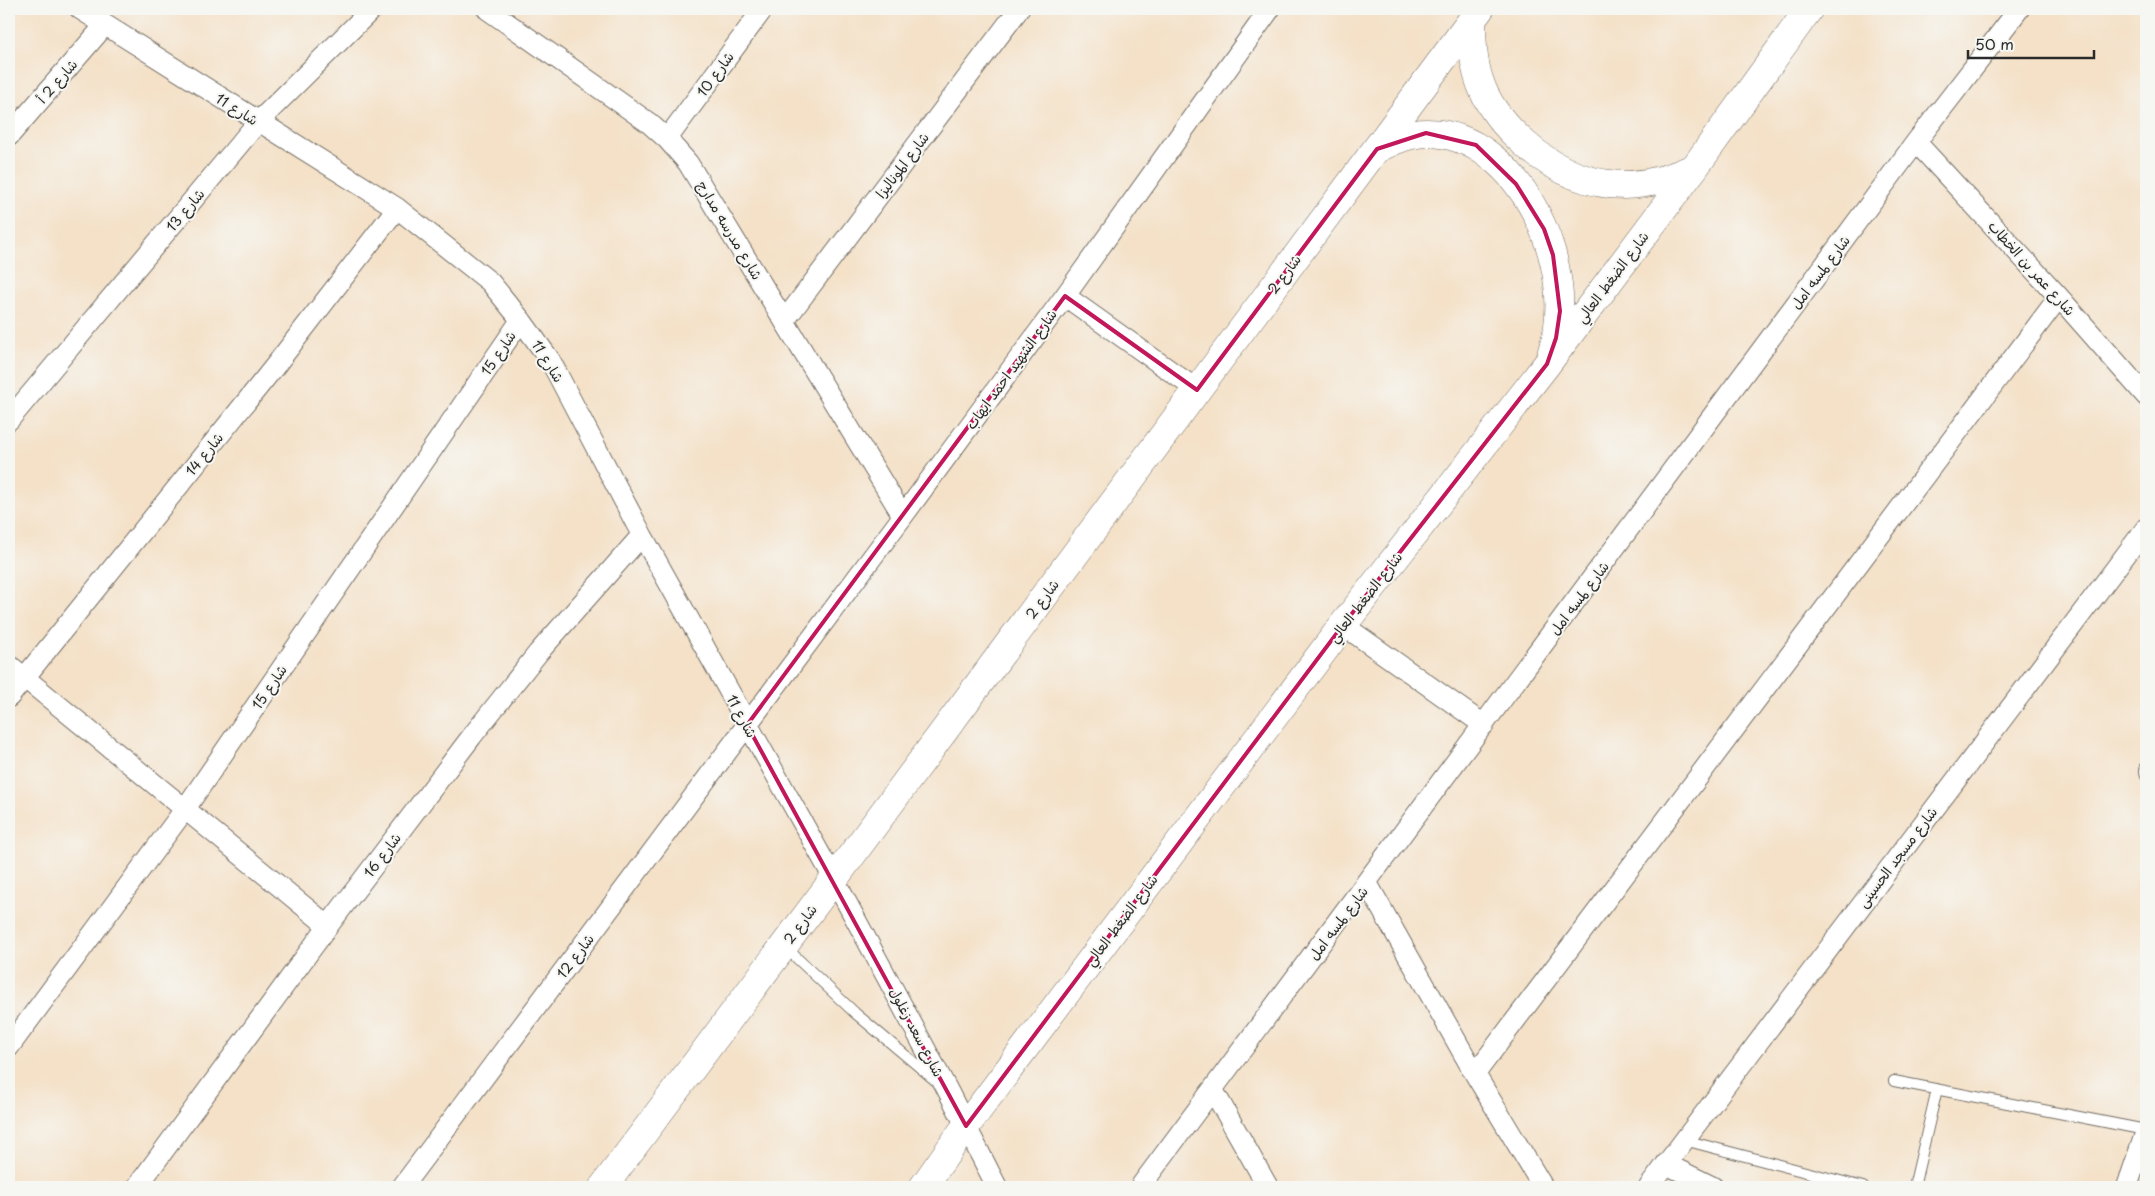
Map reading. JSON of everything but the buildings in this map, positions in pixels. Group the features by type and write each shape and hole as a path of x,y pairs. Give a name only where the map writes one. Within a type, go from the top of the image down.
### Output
{"street":[{"name":"شارع 11","path":"80,9 397,208 490,282 550,360 642,534 834,879"},
{"name":"شارع 13","path":"9,420 258,122 372,9"},
{"name":"شارع 10","path":"667,139 763,9"},
{"name":"شارع الموناليزا","path":"785,320 1019,9"},
{"name":"شارع الشهيد احمد ايهاب","path":"747,725 1065,296 1270,9"},
{"name":"شارع الضغط العالي","path":"923,1187 966,1126 1342,625 1547,364 1695,167 1809,9"},
{"name":"شارع لمسه امل","path":"1140,1187 1916,142 2019,9"},
{"name":"شارع مدرسه مدارج","path":"499,12 649,123 667,139 688,163 706,189 903,516"},
{"path":"1476,14 1472,43 1476,68 1483,91 1495,112 1511,131 1547,161 1566,172 1587,180 1609,185 1631,186 1654,183 1695,167"},
{"name":"شارع 2","path":"603,1187 1476,14"},
{"name":"شارع 2 أ","path":"9,136 105,25"},
{"path":"1377,149 1410,135 1426,133 1443,134 1460,138 1476,145 1490,156 1516,184 1544,229 1553,255 1558,283 1560,310 1556,338 1547,364"},
{"name":"شارع عمر بن الخطاب","path":"1916,142 2060,297 2146,396"},
{"name":"شارع 14","path":"9,697 17,671 275,366 397,208"},
{"path":"1065,296 1197,390"},
{"path":"1475,1074 2060,297"},
{"name":"شارع 15","path":"9,1047 185,809 521,320"},
{"name":"شارع 16","path":"137,1187 328,926 472,736 538,653 642,534"},
{"name":"شارع مسجد الحسينى","path":"1649,1187 2143,540"},
{"path":"1342,625 1484,725"},
{"path":"17,671 328,926"},
{"name":"شارع 12","path":"402,1187 747,725"},
{"name":"شارع سعد زغلول","path":"834,879 948,1091 997,1187"},
{"path":"1367,883 1475,1074 1543,1187"},
{"path":"1213,1090 1268,1187"},
{"path":"2126,1187 2145,1138"},
{"path":"1666,1164 1713,1187"}],"lane":[{"path":"2146,765 2146,776"},
{"path":"784,946 855,1012 948,1091"},
{"path":"1894,1081 1937,1089 2145,1138"},
{"path":"1914,1187 1937,1089"},
{"path":"1684,1140 1863,1187"}],"highlighted area":[{"path":"1426,133 1476,145 1516,184 1544,229 1553,255 1560,311 1556,338 1547,364 1343,625 966,1126 747,725 1065,296 1197,390 1377,149"}]}
